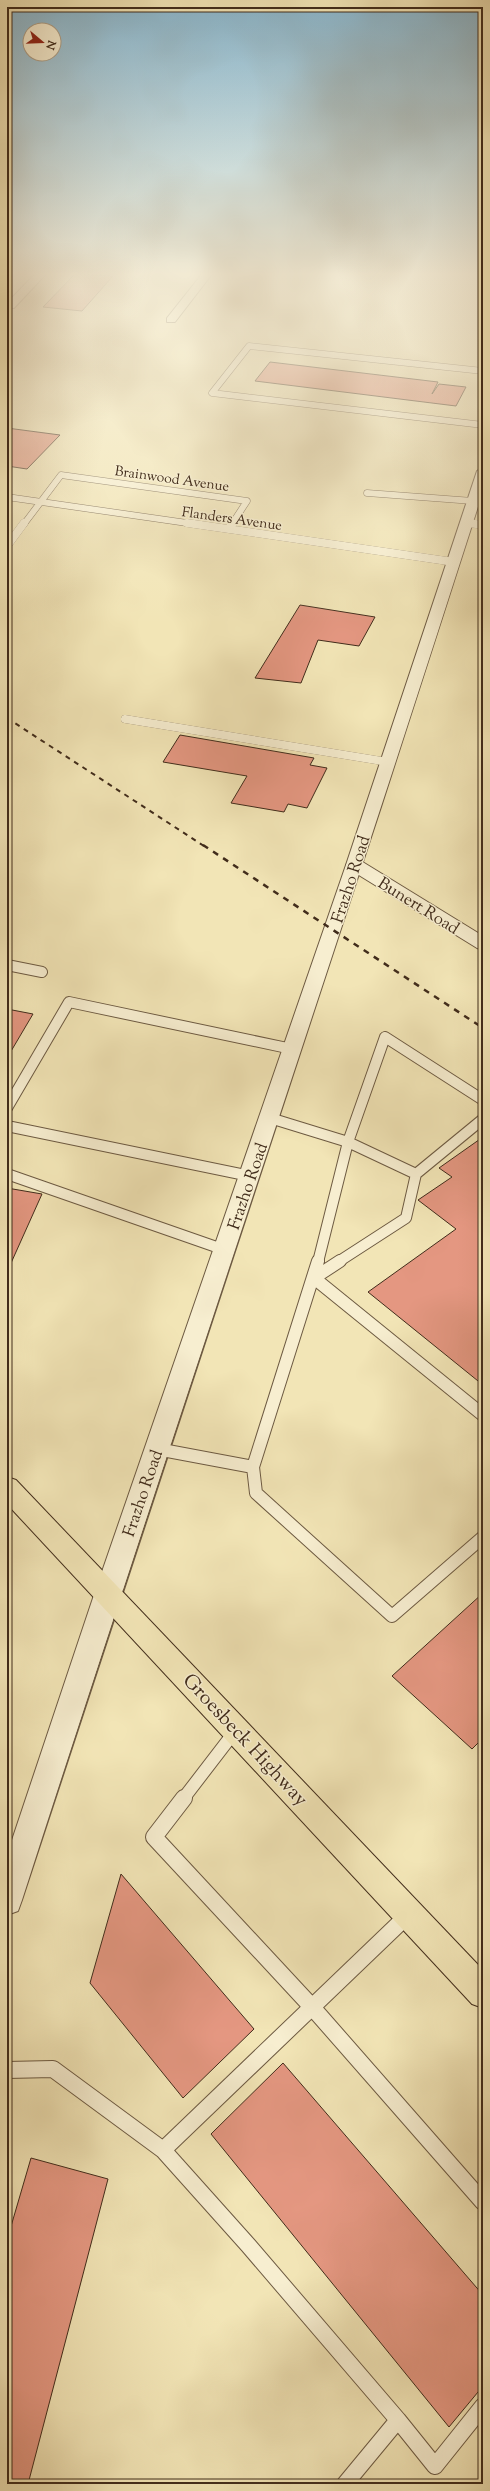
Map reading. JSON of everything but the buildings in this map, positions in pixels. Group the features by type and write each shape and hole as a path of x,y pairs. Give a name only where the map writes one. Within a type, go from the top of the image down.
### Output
{"main road":[{"name":"Groesbeck Highway","path":"7,1488 108,1592 483,1993"}],"street":[{"name":"Frazho Road","path":"7,1900 13,1860 108,1592 270,1118 355,865 454,562 474,524 473,501 483,471"},
{"name":"Bunert Road","path":"355,865 483,944"}],"lane":[{"path":"214,390 212,393 483,426"},
{"name":"Brainwood Avenue","path":"41,502 61,475 247,501 229,529"},
{"path":"367,493 473,501"},
{"name":"Flanders Avenue","path":"7,497 454,562"},
{"path":"7,546 41,502"},
{"path":"125,719 388,762"},
{"path":"7,965 42,972"},
{"path":"7,1108 69,1002 292,1050"},
{"path":"483,1100 385,1037 348,1142 314,1278 253,1467 256,1493 392,1616 483,1537"},
{"path":"270,1118 348,1142 416,1174"},
{"path":"314,1278 406,1218 416,1174 483,1119"},
{"path":"7,1126 250,1176"},
{"path":"7,1174 225,1250"},
{"path":"314,1278 483,1415"},
{"path":"157,1449 253,1467"},
{"path":"237,1730 154,1837 312,2007 483,2202"},
{"path":"163,2150 409,1914"},
{"path":"7,2070 53,2069 163,2150 398,2420 435,2466 483,2406"},
{"path":"345,2484 398,2420"}],"railway":[{"path":"7,718 204,846"},
{"path":"203,845 483,1028"}]}
